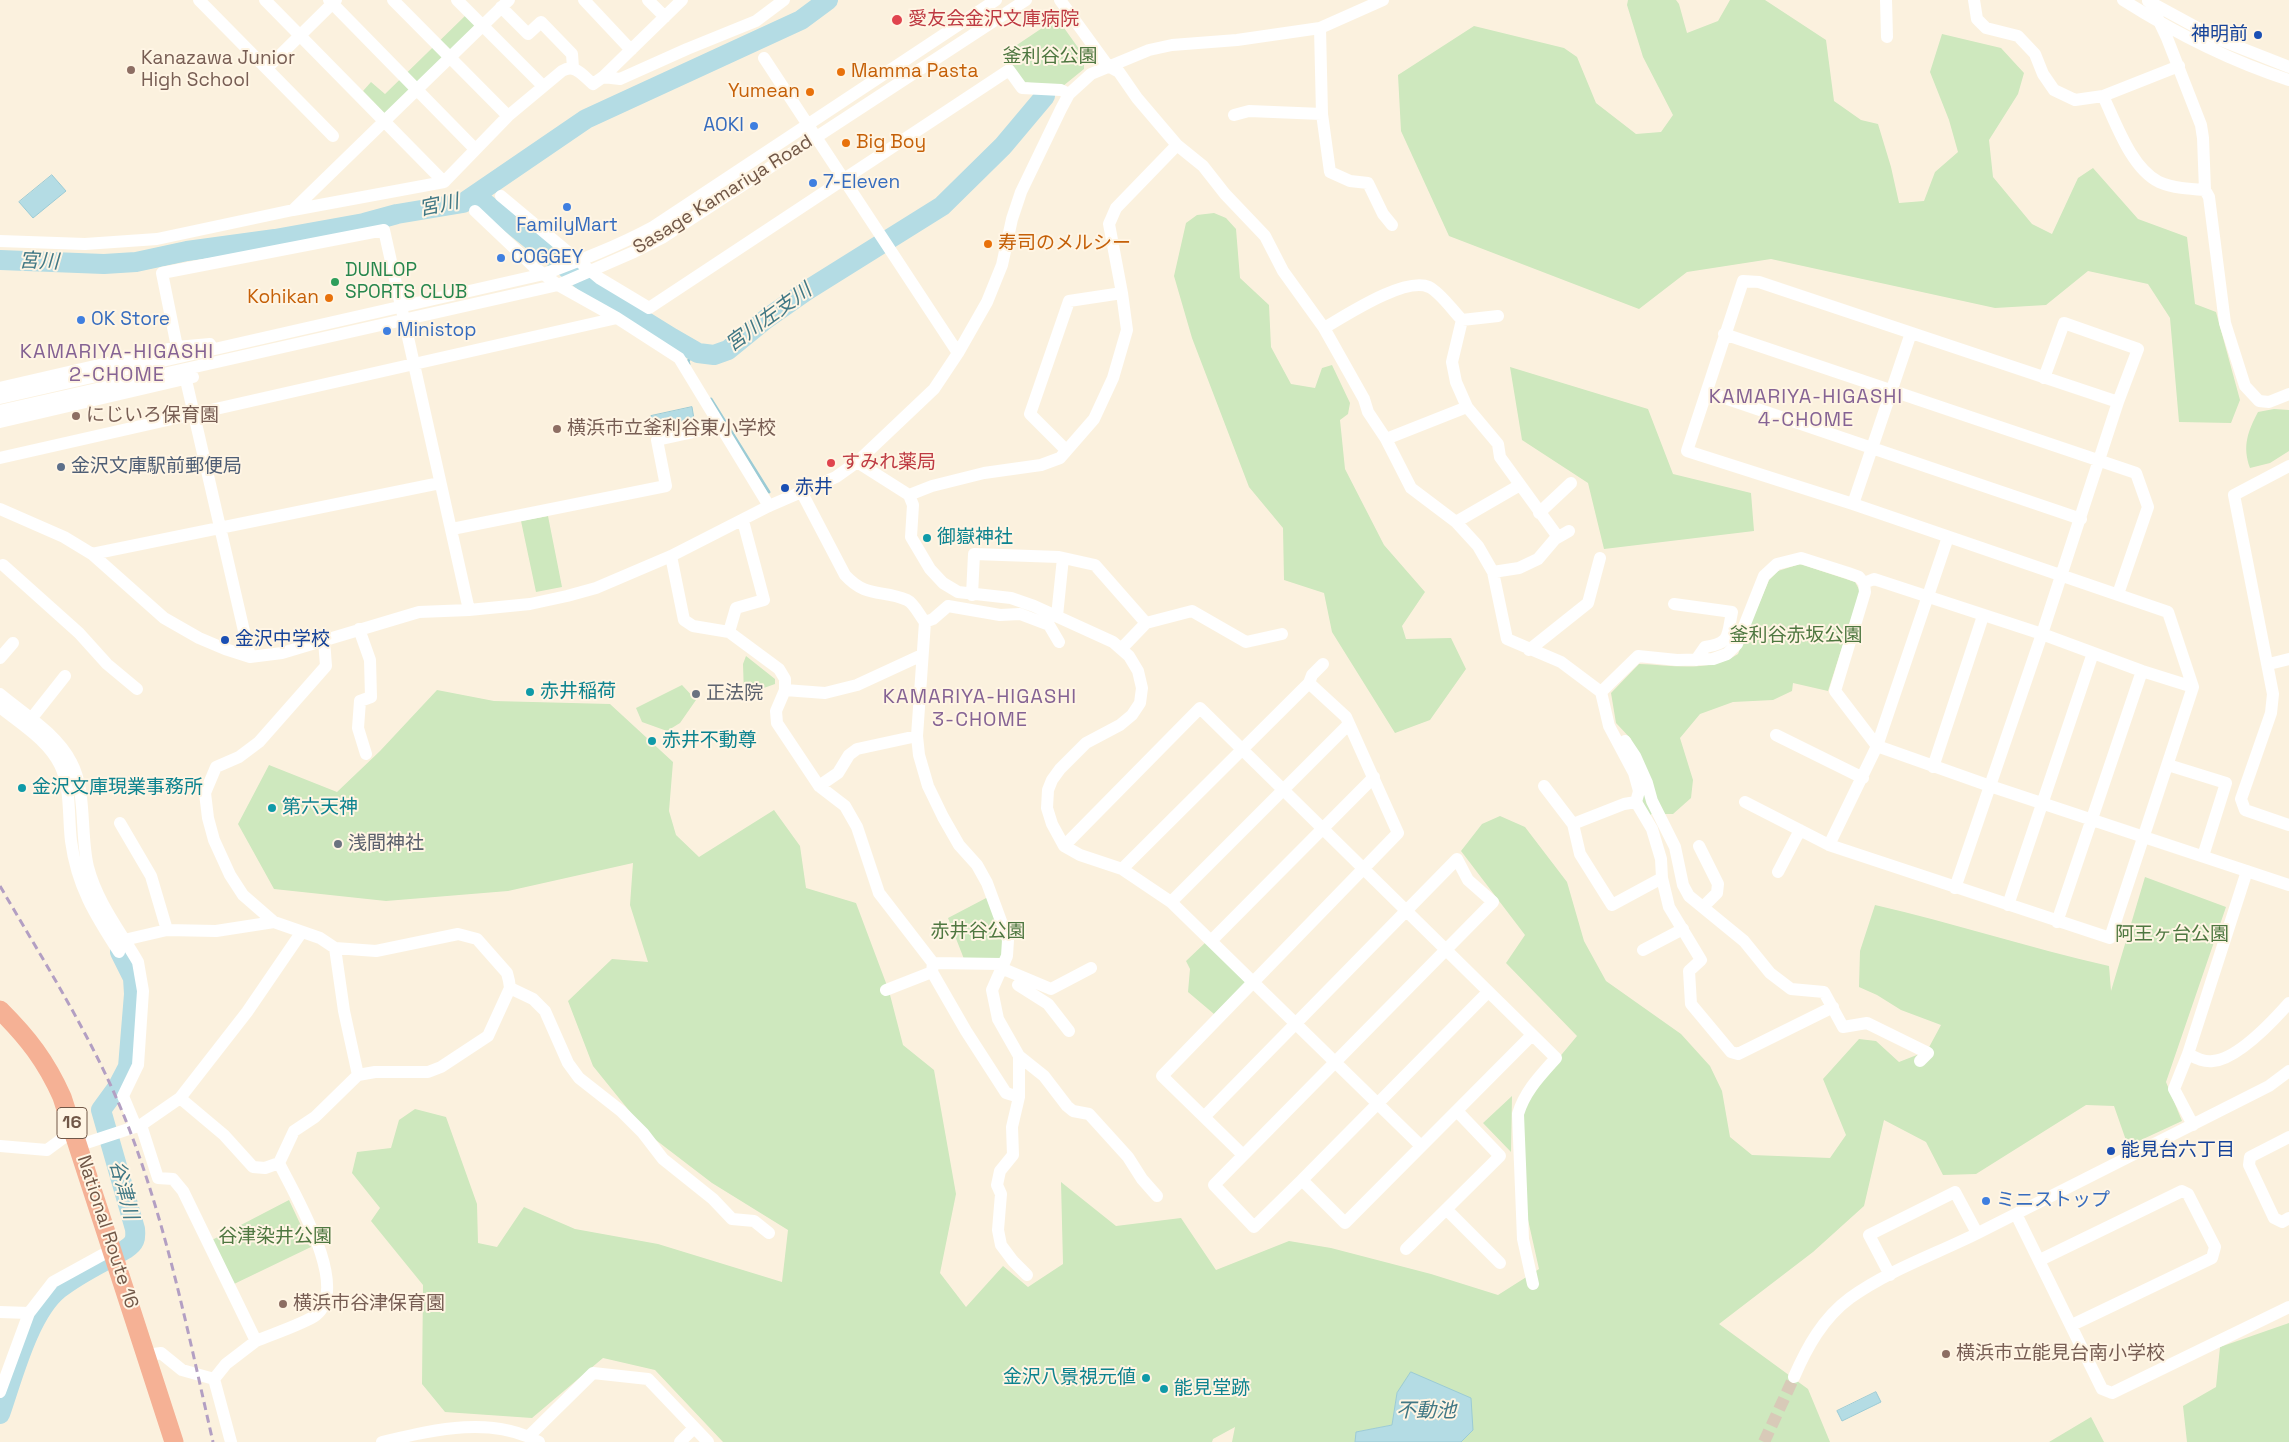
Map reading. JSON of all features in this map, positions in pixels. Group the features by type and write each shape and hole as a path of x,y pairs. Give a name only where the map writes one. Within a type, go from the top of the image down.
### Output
{"highway":[{"name":"National Route 16","path":"0,1010 25,1035 44,1061 62,1097 77,1138 174,1442"}],"street":[{"path":"199,0 333,136"},
{"path":"265,0 444,182"},
{"path":"393,0 508,116"},
{"path":"457,0 542,86"},
{"path":"584,0 631,50"},
{"path":"648,0 665,17"},
{"path":"0,241 86,244 156,239 293,210 444,182 508,116 542,86 568,68 573,68 593,84 603,78 682,0"},
{"path":"603,78 620,79 687,49 756,22 784,0"},
{"name":"Sasage Kamariya Road","path":"39,396 234,358 558,285 592,271 662,238 996,0"},
{"name":"Sasage Kamariya Road","path":"39,396 249,341 544,274 579,261 625,242 653,227 1026,0"},
{"path":"1060,0 1108,66 1119,72 1137,98 1177,145 1203,166 1225,194 1265,236 1283,271 1324,328 1411,488 1456,522 1478,546 1493,572 1507,639 1561,662 1600,692 1610,726 1634,773 1639,791 1636,802 1652,829 1661,858 1662,878 1669,907 1701,960 1689,971 1691,1004 1731,1052 1738,1054 1833,1007"},
{"path":"0,509 64,537 92,554 164,618 198,638 225,650 250,657 282,653 418,612 469,610 530,604 596,588 671,556 743,521 769,506 836,477 857,462 934,389 958,353 987,302 1002,265 1012,220 1022,192 1069,94 1091,74 1149,50 1172,45 1237,40 1320,28 1384,0"},
{"path":"1886,0 1887,37"},
{"path":"1974,0 1977,19 1986,28 2018,36 2035,54 2043,74 2054,90 2075,100 2103,96 2179,66"},
{"path":"2123,0 2159,22 2237,62 2289,80"},
{"path":"267,68 332,1 475,149"},
{"path":"2148,1 2179,66 2201,125 2204,190 2209,197 2225,323 2245,386 2259,401 2269,402 2289,394"},
{"path":"2148,1 2218,39 2289,67"},
{"path":"293,210 505,4 528,34 541,22 572,54 573,68"},
{"path":"1320,28 1322,114 1330,172 1350,181 1368,183 1383,214 1392,225"},
{"path":"764,58 958,353"},
{"path":"501,196 592,271 649,308 1009,70 1022,88 1061,90 1069,94"},
{"path":"2103,96 2129,152 2144,169 2158,181 2175,187 2204,190"},
{"path":"1234,115 1249,111 1322,114"},
{"path":"909,495 932,486 984,473 1040,465 1060,458 1094,419 1113,378 1126,330 1122,293 1109,224 1116,208 1177,145"},
{"path":"474,212 558,285 617,318 679,358 769,506"},
{"path":"177,347 162,273 384,230 469,610"},
{"path":"1745,802 1829,845 2110,938 2193,687 2168,612 1853,504 1687,451 1743,281 1759,282 2118,402"},
{"path":"1324,328 1379,296 1418,284 1430,287 1462,320"},
{"path":"1066,450 1030,414 1069,301 1122,293"},
{"path":"1462,320 1498,316"},
{"path":"0,458 617,318"},
{"path":"1462,320 1452,362 1456,382 1467,407 1498,444 1500,456 1558,537"},
{"path":"1955,888 2081,519 2118,402 2138,349 2064,323 2044,378"},
{"path":"1853,504 1911,333"},
{"path":"1724,334 2136,474 2148,507 2118,594"},
{"path":"0,388 177,347 249,341"},
{"path":"0,422 186,380 234,358"},
{"path":"186,380 250,657"},
{"path":"1707,392 2081,519"},
{"path":"0,398 39,396"},
{"path":"0,411 39,396"},
{"path":"1386,439 1467,407"},
{"path":"452,529 666,486 657,440 721,426"},
{"path":"857,462 909,495 913,505 911,537 922,556 943,583 958,592 1011,598 1057,616 1122,648 1138,671 1142,688 1140,704 1132,715 1120,725 1086,743 1052,780 1048,790 1047,808 1052,824 1064,846 1080,855 1122,869 1171,902 1422,1146"},
{"path":"2289,466 2234,494 2269,664 2273,694 2271,713 2241,798 2244,810 2289,825"},
{"path":"92,554 440,482"},
{"path":"1539,513 1571,483"},
{"path":"1456,522 1520,485"},
{"path":"802,493 845,575 853,584 867,592 909,601 925,622 917,736 919,755 942,817 959,845 977,865 995,900 1008,940 1006,956 992,990 998,1019 1019,1056 1044,1076 1073,1111 1089,1114 1128,1157 1142,1179 1157,1196"},
{"path":"729,632 736,608 764,600 743,521"},
{"path":"1493,572 1519,568 1538,559 1558,537 1569,531"},
{"path":"1829,845 1876,746 1948,537"},
{"path":"972,595 974,554 1063,558 1095,565 1146,623"},
{"path":"671,556 684,620 693,626 729,632 778,669 785,679 785,690 776,711 777,723 819,786 846,806 857,827 879,893 933,967 966,1031 1006,1093 1019,1097"},
{"path":"1057,616 1063,558"},
{"path":"1529,650 1588,603 1600,558"},
{"path":"1600,692 1638,656 1696,660 1713,659 1727,654 1737,644 1764,576 1777,564 1801,558 1859,577 1864,583 1865,592 1834,691 1876,746 2091,820 2289,885"},
{"path":"2,565 79,633 107,664 137,689"},
{"path":"1864,583 1874,579 2042,634 2142,671 2193,687"},
{"path":"1674,604 1732,612 1726,639 1721,645 1705,647 1696,660"},
{"path":"925,622 934,620 948,606 1000,615 1020,614 1049,625 1059,642"},
{"path":"1122,648 1146,623 1192,610 1246,642 1282,634"},
{"path":"1933,766 1984,616"},
{"path":"359,629 370,660 371,697 360,701 358,728 366,754"},
{"path":"180,1098 224,1135 253,1167 265,1168 279,1163 294,1131 315,1118 358,1075 375,1072 428,1072 441,1067 488,1036 510,988 507,973 477,939 458,934 376,951 335,948 320,938 301,933 274,922 243,895 230,875 214,840 208,818 205,793 216,767 239,757 259,742 326,666 324,640"},
{"path":"0,658 13,643"},
{"path":"2008,905 2093,653"},
{"path":"785,690 825,693 857,685 922,655"},
{"path":"2269,664 2289,659"},
{"path":"1122,869 1309,683 1312,675 1323,664"},
{"path":"2058,922 2142,671"},
{"path":"31,719 65,676"},
{"path":"1243,1155 1162,1076 1366,870 1398,834 1346,717 1309,683"},
{"path":"0,694 31,719 65,752 78,778 83,840 88,868 101,900 138,962 143,991 138,1065 123,1096 138,1126 158,1178 173,1179 183,1191 256,1341"},
{"path":"0,707 43,742 60,764 66,781 77,871 93,913 119,952"},
{"path":"1064,846 1200,708 1556,1058 1527,1093 1518,1114 1523,1239 1533,1284"},
{"path":"1171,902 1349,724"},
{"path":"1610,726 1622,737 1635,756 1647,782 1652,801 1675,847 1683,885 1689,896 1744,941 1770,973 1791,990 1824,992 1843,1027 1867,1023 1928,1052 1920,1061"},
{"path":"1776,735 1862,778"},
{"path":"819,786 838,773 849,755 858,749 917,736"},
{"path":"2168,765 2226,783 2203,856"},
{"path":"1212,940 1374,777"},
{"path":"1544,786 1573,824 1580,854 1612,905 1662,878"},
{"path":"1573,824 1624,804 1636,802"},
{"path":"120,823 151,876 167,930"},
{"path":"1778,872 1800,830"},
{"path":"1699,846 1718,884 1717,893 1703,908"},
{"path":"1204,1117 1457,859 1468,880 1493,902 1214,1185 1254,1227 1488,992"},
{"path":"2192,1125 2174,1089 2188,1054 2246,871"},
{"path":"124,940 167,930 216,931 274,922"},
{"path":"1643,950 1683,929"},
{"path":"0,1146 47,1150 77,1138 103,1138 116,1135 138,1126 180,1098 247,1012 301,933"},
{"path":"335,948 344,1011 358,1075"},
{"path":"886,990 933,967 1001,969 1051,989 1090,968"},
{"path":"1001,969 1048,1004 1070,1030"},
{"path":"510,988 534,999 545,1011 568,1063 579,1078 621,1111 643,1133 663,1159 713,1199 732,1219 754,1221 769,1233"},
{"path":"2188,1054 2202,1061 2216,1061 2238,1050 2266,1029 2289,1004"},
{"path":"1302,1180 1345,1222 1532,1035"},
{"path":"1019,1056 1019,1097 1012,1127 1013,1155 1000,1171 997,1185 1001,1194 998,1230 1001,1245 1013,1262 1027,1275"},
{"path":"1794,1377 1806,1351 1820,1328 1850,1299 1890,1276 2268,1086 2289,1070"},
{"path":"1406,1249 1500,1156 1457,1111"},
{"path":"2289,1137 2250,1158 2249,1165 2274,1218 2282,1222 2289,1218"},
{"path":"214,1380 226,1364 256,1341 316,1315 325,1302 327,1286 323,1255 279,1163"},
{"path":"1890,1276 1869,1235 1955,1192 1977,1233"},
{"path":"2040,1260 2180,1192 2188,1194 2215,1247 2212,1258 2072,1325"},
{"path":"1447,1210 1500,1263"},
{"path":"2016,1214 2102,1389 2112,1393 2289,1306"},
{"path":"0,1392 29,1313 53,1282 114,1254"},
{"path":"0,1312 29,1313"},
{"path":"146,1355 161,1353 182,1370 214,1380"},
{"path":"382,1442 436,1430 471,1426 529,1439 593,1373 648,1379 708,1442"},
{"path":"214,1380 231,1442"},
{"path":"680,1442 694,1428"}],"green space":[{"path":"1628,0 1676,0 1679,4 1687,33 1718,21 1730,0 1765,0 1826,40 1834,101 1861,120 1878,124 1891,167 1899,203 1924,201 1935,172 1958,152 1949,120 1930,72 1942,34 2001,48 2024,73 2018,94 1989,140 1993,177 2032,224 2052,234 2078,178 2093,168 2138,219 2187,237 2195,304 2216,312 2240,400 2231,423 2179,422 2170,318 2148,284 2088,271 2046,305 1995,308 1771,259 1687,272 1639,309 1449,236 1401,131 1398,75 1474,26 1564,48 1577,57 1596,103 1636,134 1661,132 1673,115 1643,57 1627,5"},
{"path":"467,14 479,26 386,115 363,91 371,82 385,94"},
{"name":"釜利谷公園","path":"1057,18 1084,56 1084,69 1063,86 1021,82 1002,55"},
{"path":"1214,213 1226,218 1236,229 1240,278 1269,305 1271,347 1291,384 1315,388 1322,368 1332,365 1350,403 1348,414 1340,420 1345,469 1384,545 1425,592 1402,626 1406,639 1451,638 1466,669 1430,720 1395,733 1332,632 1324,593 1284,580 1283,528 1249,487 1192,338 1174,276 1186,223 1197,215"},
{"path":"1510,367 1648,409 1673,474 1751,493 1754,531 1604,549 1588,483 1522,440"},
{"path":"2274,409 2289,410 2289,451 2270,463 2250,468 2246,446 2251,426 2258,412"},
{"path":"548,516 562,587 536,592 521,521"},
{"name":"釜利谷赤坂公園","path":"1800,564 1855,582 1860,591 1828,691 1793,683 1792,691 1773,700 1733,702 1700,714 1680,738 1693,780 1691,798 1673,814 1664,814 1659,808 1649,816 1641,798 1631,739 1616,723 1611,693 1639,664 1702,666 1727,660 1738,654 1769,580 1778,571"},
{"path":"746,656 775,679 775,684 744,695 743,664"},
{"path":"682,685 696,700 680,723 667,731 642,722 636,708"},
{"name":"阿王ヶ台公園","path":"437,690 494,701 610,704 673,762 669,811 676,835 699,857 774,810 800,846 806,888 856,903 889,991 903,1045 934,1070 956,1194 940,1273 966,1307 1003,1266 1028,1287 1063,1264 1061,1182 1116,1226 1181,1218 1216,1270 1289,1241 1331,1248 1431,1274 1498,1295 1539,1269 1514,1157 1523,1101 1577,1036 1506,963 1525,935 1461,851 1482,824 1500,816 1525,827 1567,882 1584,941 1606,981 1681,1034 1710,1066 1722,1091 1730,1137 1752,1155 1830,1158 1846,1135 1823,1079 1859,1039 1876,1041 1899,1062 1927,1051 1941,1025 1901,1010 1877,995 1859,987 1860,951 1875,905 2109,966 2111,991 2145,877 2226,907 2166,1082 2182,1121 2128,1146 2114,1106 2086,1105 1976,1174 1943,1175 1926,1142 1884,1120 1864,1206 1813,1252 1719,1324 1808,1389 1830,1442 1461,1442 1469,1434 1397,1393 1392,1425 1356,1432 1355,1442 1232,1442 1235,1427 1213,1439 1212,1442 723,1442 655,1370 603,1358 532,1418 445,1412 422,1384 423,1285 371,1221 380,1208 352,1173 357,1152 391,1148 399,1120 415,1109 446,1117 477,1204 478,1243 497,1247 524,1207 575,1229 658,1244 782,1282 788,1230 712,1183 648,1134 593,1066 568,1001 612,959 648,962 630,905 633,863 508,891 386,901 274,889 238,824 269,765 337,792 380,751"},
{"name":"赤井谷公園","path":"990,896 1005,938 1001,961 964,959 948,918"},
{"path":"1206,942 1246,982 1214,1014 1188,992 1190,969 1186,961"},
{"path":"1512,1096 1511,1152 1483,1123"},
{"name":"谷津染井公園","path":"289,1200 311,1247 234,1284 212,1240"},
{"path":"2289,1323 2289,1442 2187,1442 2183,1406 2216,1387 2220,1347"},
{"path":"2091,1417 2104,1442 2049,1442"}],"water":[{"path":"52,175 66,191 33,218 19,202"},
{"path":"692,407 694,419 654,428 651,416"},
{"name":"不動池","path":"1411,1372 1471,1398 1473,1430 1461,1442 1355,1442 1356,1432 1392,1425 1397,1393"},
{"path":"1876,1392 1881,1402 1842,1421 1837,1411"}],"waterway":[{"name":"宮川","path":"0,260 104,264 136,262 187,251 275,239 364,223 397,214 463,203 586,119 801,20 828,0"},
{"name":"宮川左支川","path":"475,195 593,289 698,353 714,355 728,350 766,319 806,291 942,206 1003,146 1045,96"},
{"path":"689,364 688,362 693,350"},
{"path":"711,399 769,492"},
{"name":"谷津川","path":"0,1414 23,1347 39,1313 48,1300 59,1289 75,1278 126,1249 133,1243 135,1238 135,1229 101,1110 117,1088 128,1067 134,994 133,978 120,952"}],"tunnel":[{"path":"1764,1442 1794,1377"}],"railway":[{"path":"0,886 53,976 86,1037 117,1099 130,1131 167,1246 213,1442"}],"place":[{"name":"愛友会金沢文庫病院","path":"897,20"},
{"name":"神明前","path":"2258,35"},
{"name":"Kanazawa Junior High School","path":"131,70"},
{"name":"Mamma Pasta","path":"841,72"},
{"name":"Yumean","path":"810,92"},
{"name":"AOKI","path":"754,126"},
{"name":"Big Boy","path":"846,143"},
{"name":"7-Eleven","path":"813,183"},
{"name":"FamilyMart","path":"567,207"},
{"name":"寿司のメルシー","path":"988,244"},
{"name":"COGGEY","path":"501,258"},
{"name":"DUNLOP SPORTS CLUB","path":"335,282"},
{"name":"Kohikan","path":"329,298"},
{"name":"OK Store","path":"81,320"},
{"name":"Ministop","path":"387,331"},
{"name":"にじいろ保育園","path":"76,416"},
{"name":"横浜市立釜利谷東小学校","path":"557,429"},
{"name":"すみれ薬局","path":"831,463"},
{"name":"金沢文庫駅前郵便局","path":"61,467"},
{"name":"赤井","path":"785,488"},
{"name":"御嶽神社","path":"927,538"},
{"name":"金沢中学校","path":"225,640"},
{"name":"赤井稲荷","path":"530,692"},
{"name":"正法院","path":"696,694"},
{"name":"赤井不動尊","path":"652,741"},
{"name":"金沢文庫現業事務所","path":"22,788"},
{"name":"第六天神","path":"272,808"},
{"name":"浅間神社","path":"338,844"},
{"name":"能見台六丁目","path":"2111,1151"},
{"name":"ミニストップ","path":"1986,1201"},
{"name":"横浜市谷津保育園","path":"283,1304"},
{"name":"横浜市立能見台南小学校","path":"1946,1354"},
{"name":"金沢八景視元値","path":"1146,1378"},
{"name":"能見堂跡","path":"1164,1389"}],"district":[{"name":"KAMARIYA-HIGASHI 2-CHOME","path":"117,364"},
{"name":"KAMARIYA-HIGASHI 4-CHOME","path":"1806,410"},
{"name":"KAMARIYA-HIGASHI 3-CHOME","path":"980,710"}]}
